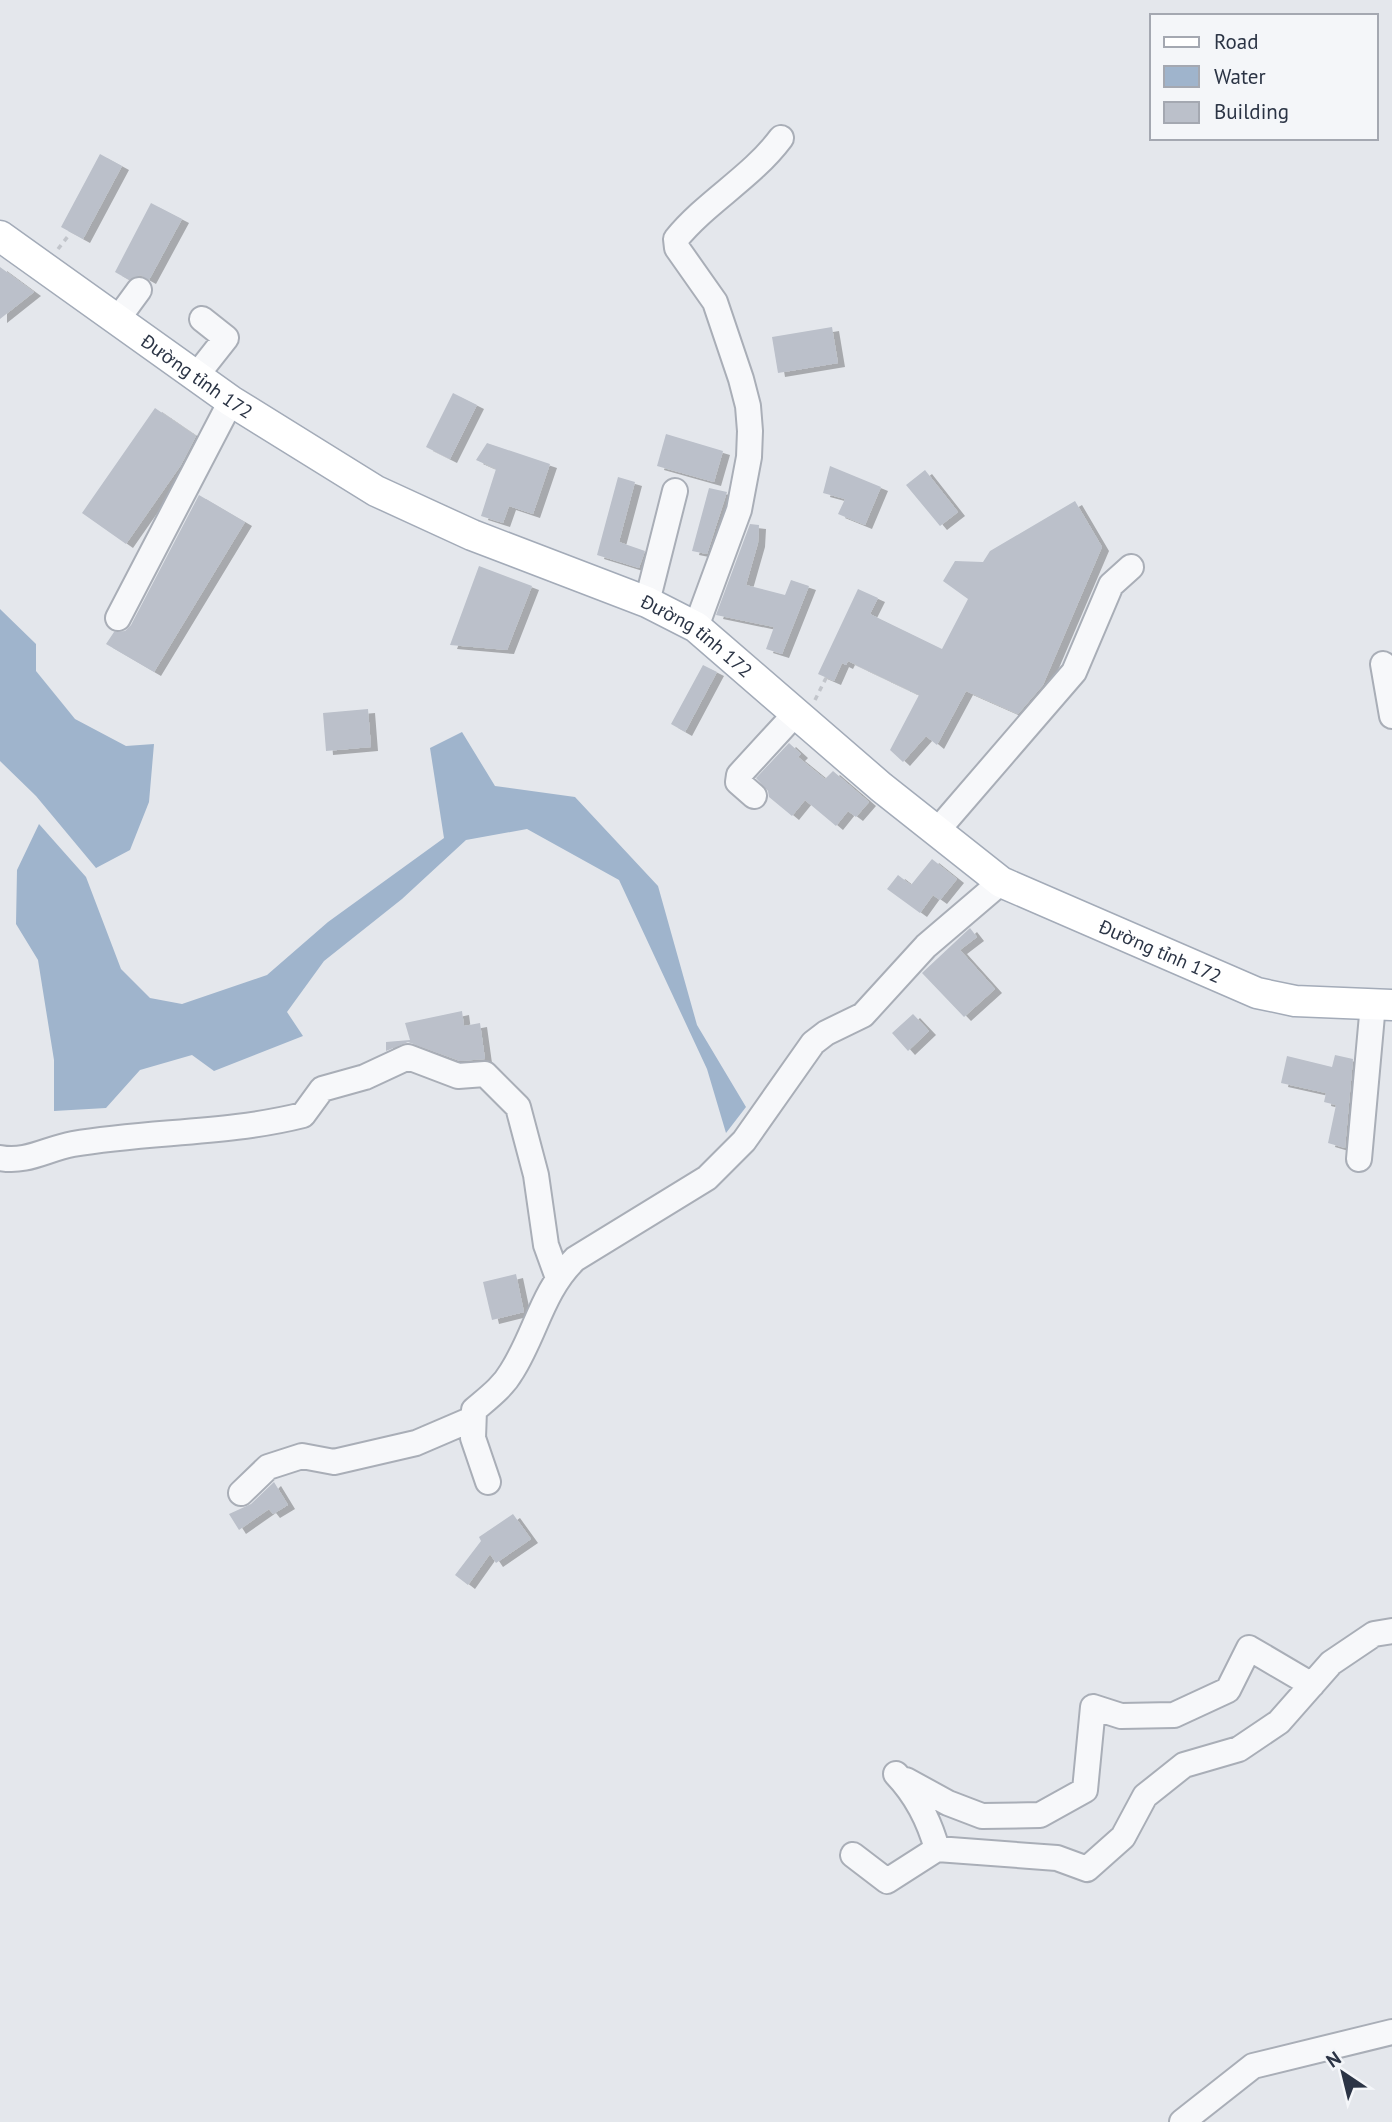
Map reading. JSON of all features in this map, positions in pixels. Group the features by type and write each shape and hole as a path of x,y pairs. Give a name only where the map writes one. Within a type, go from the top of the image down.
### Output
{"main road":[{"name":"Đường tỉnh 172","path":"0,236 231,401 376,491 421,514 647,602 696,627 936,832 1001,882 1257,993 1295,1001 1382,1005"}],"street":[{"path":"696,627 739,510 749,457 750,431 744,388 715,302 677,248 676,239 694,220 763,162 781,138"},
{"path":"117,320 139,290"},
{"path":"197,376 226,338 202,318"},
{"path":"118,618 231,401"},
{"path":"647,602 674,491"},
{"path":"936,832 1074,672 1111,585 1131,567"},
{"path":"1383,664 1392,716"},
{"path":"754,796 738,782 740,775 796,713"},
{"path":"488,1482 472,1438 474,1410 513,1371 558,1278 575,1259 707,1178 744,1141 813,1043 826,1033 863,1015 926,946 1001,882"},
{"path":"1359,1159 1382,1005"},
{"path":"0,1158 18,1162 69,1145 144,1134 250,1126 293,1118 303,1115 322,1089 365,1077 408,1057 458,1076 485,1074 518,1107 536,1175 546,1245 558,1278"},
{"path":"241,1493 268,1467 302,1456 334,1462 362,1456 416,1443 472,1419"},
{"path":"853,1855 887,1881 937,1849 1057,1858 1087,1869 1123,1837 1144,1796 1184,1765 1238,1749 1279,1722 1331,1663 1374,1634 1392,1631"},
{"path":"937,1849 930,1822 909,1787 896,1774 948,1803 982,1816 1040,1815 1085,1790 1093,1707 1121,1716 1174,1715 1228,1690 1249,1648 1312,1685"},
{"path":"1182,2122 1253,2066 1392,2032"}],"water":[{"path":"0,609 36,644 36,671 75,719 126,746 154,744 149,802 130,850 96,868 36,796 0,761"},
{"path":"462,732 495,786 575,797 658,886 697,1025 746,1107 726,1133 707,1069 619,880 527,829 466,840 402,899 324,961 287,1012 303,1036 214,1071 192,1055 140,1070 106,1108 54,1111 54,1060 38,960 16,924 17,870 39,824 86,877 121,969 150,998 182,1004 267,975 328,922 444,838 430,748"}],"building":[{"path":"100,154 122,166 83,239 61,227"},
{"path":"151,203 182,219 149,280 140,275 129,280 115,272"},
{"path":"0,267 34,292 0,319"},
{"path":"832,327 838,363 778,373 772,337"},
{"path":"453,393 477,405 450,459 426,447"},
{"path":"155,408 196,436 181,465 126,544 82,513"},
{"path":"666,434 723,451 714,482 657,466"},
{"path":"487,443 550,464 533,514 509,506 503,523 481,516 496,469 476,460"},
{"path":"830,466 881,487 865,525 838,514 845,499 823,493"},
{"path":"925,470 958,512 940,526 906,485"},
{"path":"618,477 635,482 619,542 645,551 639,568 597,555"},
{"path":"709,488 727,492 707,554 692,551"},
{"path":"199,495 245,522 154,672 106,644 114,632 125,631 131,625"},
{"path":"1075,501 1102,547 1043,685 1018,714 966,691 937,745 926,736 903,762 890,750 919,695 848,661 846,665 842,663 834,681 818,674 858,589 878,598 870,614 942,649 968,599 943,581 955,561 983,562 990,551"},
{"path":"750,524 759,525 758,543 746,585 785,595 791,580 809,586 782,654 766,649 774,627 716,615"},
{"path":"479,566 532,586 507,650 450,645"},
{"path":"703,665 717,672 685,732 671,724"},
{"path":"368,709 371,747 326,751 323,713"},
{"path":"789,743 801,754 798,757 825,779 833,771 869,802 856,817 848,811 836,826 805,800 792,816 769,797 768,791 756,778"},
{"path":"932,859 957,879 940,900 933,895 920,913 887,889 898,875 911,885"},
{"path":"970,928 977,937 960,950 995,989 964,1017 922,973"},
{"path":"462,1011 464,1026 480,1023 485,1059 460,1061 408,1042 386,1051 386,1042 410,1040 405,1023"},
{"path":"913,1014 929,1031 908,1051 892,1033"},
{"path":"1335,1055 1353,1059 1345,1148 1328,1143 1336,1105 1324,1102 1326,1093 1281,1083 1287,1056 1332,1067"},
{"path":"516,1274 524,1312 492,1320 483,1282"},
{"path":"274,1482 288,1505 273,1514 269,1509 239,1530 229,1514 251,1504"},
{"path":"513,1514 531,1539 496,1563 490,1554 468,1585 455,1575 481,1541 479,1537"}]}
